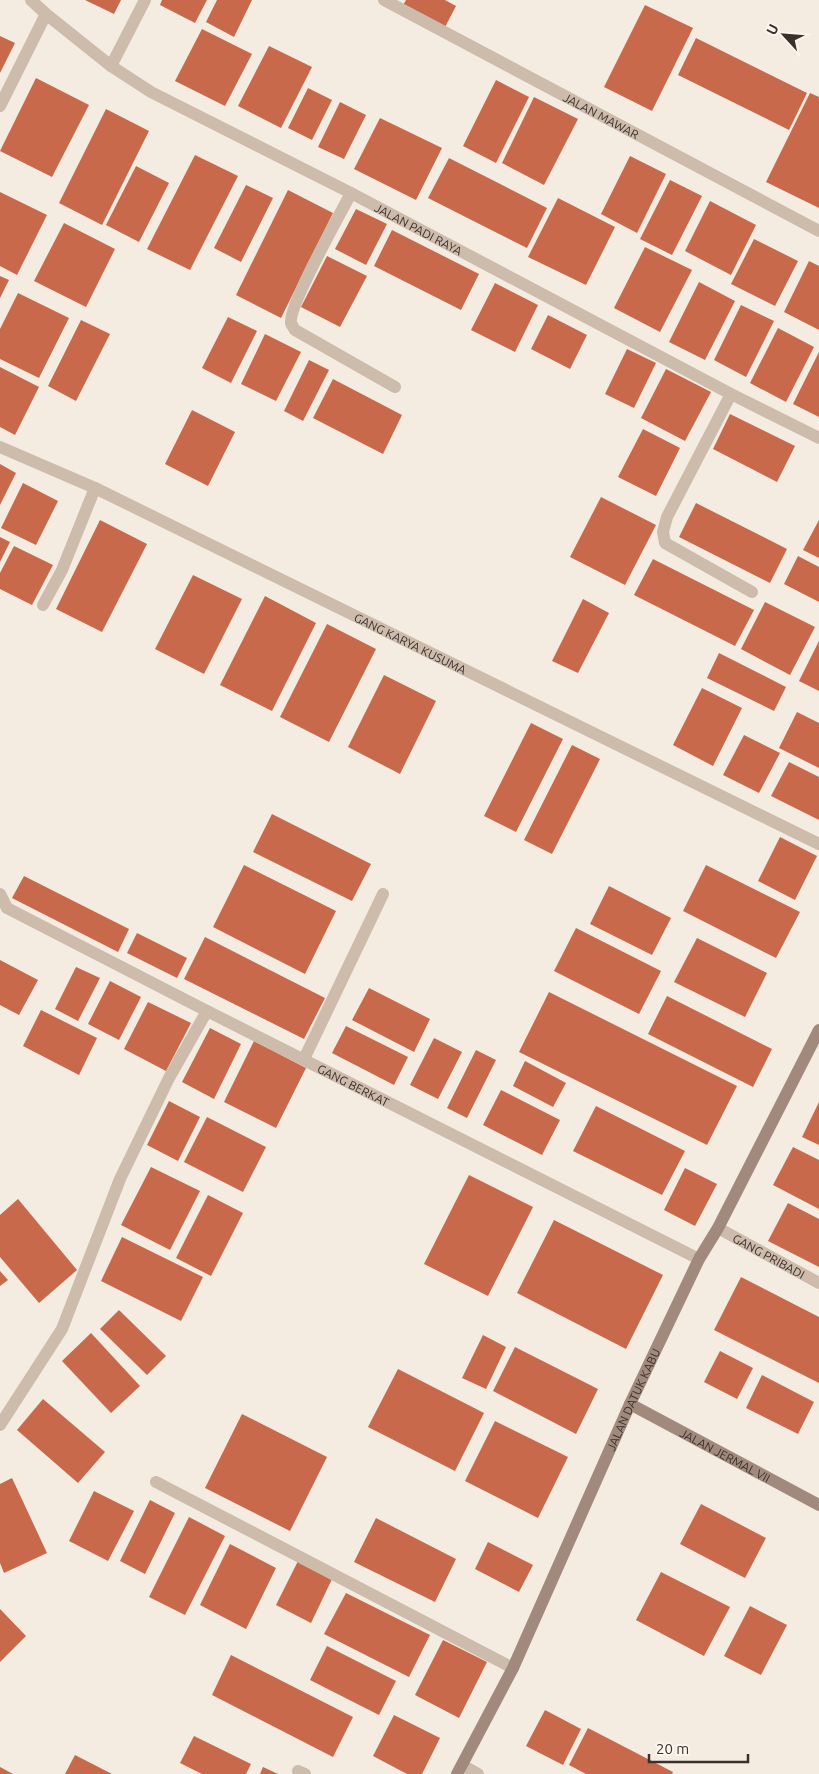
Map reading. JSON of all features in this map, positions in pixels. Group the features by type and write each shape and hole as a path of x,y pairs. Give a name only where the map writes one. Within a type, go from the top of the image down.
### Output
{"street":[{"name":"JALAN PADI RAYA","path":"31,0 111,66 151,92 351,193 731,394 819,438"},
{"path":"111,66 145,0"},
{"name":"JALAN MAWAR","path":"384,0 819,231"},
{"path":"0,106 46,14"},
{"path":"351,193 299,294 292,312 291,323 295,330 395,387"},
{"path":"731,394 667,517 663,532 665,543 752,592"},
{"name":"GANG KARYA KUSUMA","path":"0,447 95,488 819,844"},
{"path":"43,605 62,570 95,488"},
{"path":"0,894 3,911"},
{"path":"304,1059 383,894"},
{"name":"GANG BERKAT","path":"3,911 304,1059 700,1259"},
{"path":"0,1425 62,1329 120,1179 170,1078 207,1011"},
{"name":"JALAN DATUK KABU","path":"460,1769 513,1668 630,1404 700,1259 718,1228 819,1030"},
{"name":"GANG PRIBADI","path":"718,1228 819,1283"},
{"name":"JALAN JERMAL VII","path":"630,1404 819,1504"},
{"path":"156,1482 513,1668"},
{"path":"460,1769 478,1774"}],"building":[{"path":"85,0 121,0 114,14"},
{"path":"162,0 207,0 195,23 160,5"},
{"path":"217,0 252,0 234,37 206,22"},
{"path":"406,0 445,0 456,6 444,29 402,7"},
{"path":"645,5 693,28 652,111 604,87"},
{"path":"202,29 252,54 225,106 175,81"},
{"path":"0,36 15,43 0,73"},
{"path":"696,38 807,93 789,130 678,75"},
{"path":"269,46 312,67 281,128 238,106"},
{"path":"36,78 89,105 52,177 0,151"},
{"path":"496,80 529,97 496,163 463,146"},
{"path":"308,88 332,100 312,140 288,128"},
{"path":"810,93 819,97 819,208 766,182"},
{"path":"534,97 578,119 544,185 502,163"},
{"path":"340,102 366,115 344,159 318,147"},
{"path":"106,109 149,131 102,225 59,203"},
{"path":"380,118 442,148 416,200 354,169"},
{"path":"195,155 238,176 190,270 147,249"},
{"path":"630,156 666,174 637,233 601,214"},
{"path":"449,158 547,208 527,248 428,198"},
{"path":"136,166 169,183 139,242 106,225"},
{"path":"670,180 702,196 672,255 640,239"},
{"path":"246,185 273,198 241,262 214,248"},
{"path":"288,190 333,213 281,318 236,295"},
{"path":"0,192 47,215 17,275 0,266"},
{"path":"558,198 615,227 586,285 528,257"},
{"path":"710,201 756,225 731,275 685,251"},
{"path":"356,209 387,224 366,265 335,249"},
{"path":"64,223 115,249 86,307 34,281"},
{"path":"392,230 479,274 461,310 374,266"},
{"path":"754,239 798,261 775,306 731,284"},
{"path":"645,247 692,270 660,332 614,308"},
{"path":"327,256 367,276 340,327 301,307"},
{"path":"809,261 819,266 819,330 784,312"},
{"path":"0,276 9,280 0,298"},
{"path":"699,282 735,301 705,360 669,342"},
{"path":"495,283 538,305 515,352 471,330"},
{"path":"18,293 69,318 39,378 0,359 0,329"},
{"path":"741,305 774,321 746,377 714,360"},
{"path":"548,315 587,335 570,369 531,349"},
{"path":"228,317 257,331 231,383 202,368"},
{"path":"81,320 110,334 76,401 48,386"},
{"path":"778,328 814,347 786,402 750,383"},
{"path":"265,334 301,352 276,401 241,384"},
{"path":"627,349 656,363 634,408 605,394"},
{"path":"819,352 819,417 793,404"},
{"path":"309,360 329,370 303,421 284,411"},
{"path":"0,367 39,387 15,435 0,427"},
{"path":"666,369 711,392 685,441 641,418"},
{"path":"333,379 402,415 383,454 313,418"},
{"path":"192,410 235,432 208,486 165,464"},
{"path":"730,414 795,446 777,482 713,449"},
{"path":"643,429 680,448 656,496 618,477"},
{"path":"0,464 16,473 0,505"},
{"path":"23,483 58,501 36,545 1,528"},
{"path":"601,497 656,525 625,585 570,557"},
{"path":"696,503 787,549 770,583 679,537"},
{"path":"100,520 147,544 102,632 56,609"},
{"path":"819,520 819,558 803,550"},
{"path":"0,537 10,542 0,562"},
{"path":"14,546 53,565 32,605 0,589 0,573"},
{"path":"798,556 819,567 819,602 784,584"},
{"path":"653,559 754,610 735,646 634,595"},
{"path":"193,575 242,599 204,674 155,649"},
{"path":"265,596 316,623 272,711 220,685"},
{"path":"583,599 609,613 578,673 552,661"},
{"path":"765,602 815,627 790,675 741,649"},
{"path":"327,624 376,649 329,742 280,717"},
{"path":"819,641 819,691 799,681"},
{"path":"719,653 786,687 774,711 707,678"},
{"path":"384,675 436,701 400,774 348,747"},
{"path":"702,688 742,708 713,766 673,745"},
{"path":"797,712 819,723 819,768 779,748"},
{"path":"531,723 563,739 516,832 484,816"},
{"path":"744,735 780,753 759,793 723,775"},
{"path":"572,745 600,759 552,854 524,840"},
{"path":"789,762 819,777 819,820 771,796"},
{"path":"272,814 371,864 352,901 253,852"},
{"path":"780,837 817,856 795,900 758,881"},
{"path":"244,865 336,911 305,974 213,927"},
{"path":"706,865 800,912 776,958 683,911"},
{"path":"24,876 129,929 118,952 12,898"},
{"path":"609,886 671,918 652,955 590,924"},
{"path":"576,928 661,971 639,1014 554,971"},
{"path":"137,933 187,958 177,978 127,953"},
{"path":"205,937 325,998 304,1039 184,979"},
{"path":"697,938 767,973 745,1017 674,982"},
{"path":"0,960 38,980 19,1015 0,1005"},
{"path":"76,967 100,978 78,1021 55,1009"},
{"path":"110,981 141,997 119,1040 88,1024"},
{"path":"369,988 430,1019 414,1052 352,1020"},
{"path":"549,992 737,1086 707,1145 519,1052"},
{"path":"667,996 772,1049 753,1087 648,1034"},
{"path":"148,1002 191,1023 166,1071 124,1049"},
{"path":"41,1010 97,1038 79,1075 23,1046"},
{"path":"346,1026 408,1057 394,1085 332,1053"},
{"path":"210,1028 241,1044 214,1099 182,1082"},
{"path":"434,1038 462,1052 438,1099 410,1085"},
{"path":"254,1041 306,1068 276,1128 224,1102"},
{"path":"476,1050 496,1060 467,1118 447,1108"},
{"path":"525,1061 566,1083 553,1107 513,1086"},
{"path":"501,1090 560,1120 542,1155 483,1125"},
{"path":"169,1101 200,1117 178,1161 147,1145"},
{"path":"819,1102 819,1145 802,1137"},
{"path":"596,1106 685,1151 662,1195 573,1151"},
{"path":"207,1117 266,1147 243,1192 184,1162"},
{"path":"793,1147 819,1160 819,1209 773,1185"},
{"path":"151,1167 200,1191 170,1250 121,1225"},
{"path":"685,1168 717,1184 695,1226 664,1210"},
{"path":"469,1175 533,1207 488,1296 424,1264"},
{"path":"208,1195 243,1213 211,1276 176,1258"},
{"path":"18,1199 77,1270 39,1303 0,1257 0,1215"},
{"path":"788,1203 819,1219 819,1267 768,1241"},
{"path":"554,1220 663,1275 626,1349 517,1293"},
{"path":"122,1237 203,1277 181,1321 101,1281"},
{"path":"0,1271 8,1280 0,1286"},
{"path":"741,1277 819,1317 819,1383 714,1330"},
{"path":"119,1310 166,1356 147,1375 100,1329"},
{"path":"91,1333 140,1386 111,1413 62,1361"},
{"path":"483,1335 506,1347 486,1389 462,1378"},
{"path":"515,1347 598,1389 576,1434 493,1391"},
{"path":"720,1351 753,1368 737,1399 704,1382"},
{"path":"398,1369 484,1413 455,1471 368,1427"},
{"path":"762,1375 814,1402 798,1434 746,1408"},
{"path":"43,1399 105,1452 78,1483 17,1430"},
{"path":"242,1414 327,1457 290,1531 205,1488"},
{"path":"495,1421 568,1457 538,1518 465,1481"},
{"path":"12,1478 47,1553 4,1573 0,1563 0,1484"},
{"path":"94,1491 134,1511 108,1561 69,1541"},
{"path":"150,1500 175,1513 145,1574 120,1561"},
{"path":"701,1504 766,1538 745,1578 680,1544"},
{"path":"189,1517 225,1536 185,1615 149,1597"},
{"path":"376,1518 456,1559 435,1602 354,1562"},
{"path":"488,1542 533,1565 519,1592 475,1569"},
{"path":"230,1544 276,1568 246,1629 200,1605"},
{"path":"299,1559 333,1577 311,1623 276,1605"},
{"path":"661,1572 730,1607 704,1656 636,1620"},
{"path":"346,1593 430,1635 409,1677 324,1634"},
{"path":"750,1606 787,1625 761,1675 724,1656"},
{"path":"0,1609 26,1636 0,1662"},
{"path":"443,1640 487,1662 459,1718 415,1695"},
{"path":"327,1646 396,1681 379,1715 310,1680"},
{"path":"231,1655 353,1717 333,1757 212,1695"},
{"path":"545,1710 581,1729 563,1765 526,1746"},
{"path":"394,1715 440,1738 422,1774 407,1774 373,1756"},
{"path":"588,1728 673,1772 672,1774 586,1774 569,1765"},
{"path":"194,1736 251,1764 246,1774 202,1774 180,1763"},
{"path":"75,1755 112,1774 65,1774"},
{"path":"0,1767 13,1774 0,1774"},
{"path":"263,1767 278,1774 260,1774"}]}
